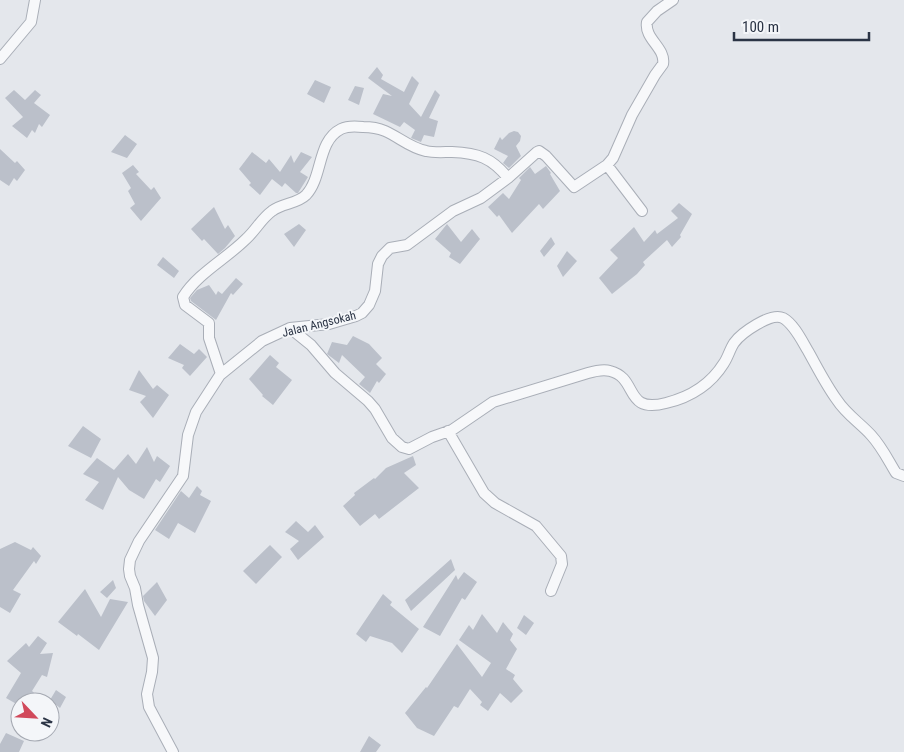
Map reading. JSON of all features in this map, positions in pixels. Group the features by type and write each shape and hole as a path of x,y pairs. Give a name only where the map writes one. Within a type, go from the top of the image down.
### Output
{"street":[{"path":"0,59 31,22 35,0"},
{"path":"642,211 608,166 632,116 655,75 664,64 663,56 647,31 647,22 657,11 673,0"},
{"path":"221,374 208,338 209,323 185,305 183,298 193,282 224,259 245,240 264,217 274,209 300,200 306,194 317,175 325,149 335,133 348,127 358,126 378,129 415,148 426,151 478,155 499,167 508,178"},
{"name":"Jalan Angsokah","path":"173,752 151,713 147,698 153,658 138,605 136,588 130,576 130,560 141,537 183,476 186,443 192,420 221,374 262,341 290,328 329,324 362,313 369,305 375,291 378,264 382,256 390,248 407,245 441,219 481,198 539,151 546,156 574,187 608,166"},
{"path":"290,328 311,345 335,373 368,400 376,409 392,438 402,448 409,449 432,437 448,432 492,402 602,370 609,370 622,376 635,397 646,406 670,402 699,390 713,379 725,362 734,343 754,327 774,316 781,317 802,340 844,410 882,448 896,473 904,476"},
{"path":"448,432 484,493 499,506 536,526 561,556 562,564 551,591"}],"building":[{"path":"377,67 383,75 381,79 404,92 412,76 419,83 409,104 421,117 435,90 440,95 429,118 438,121 434,137 424,135 421,142 411,138 415,130 404,122 400,127 373,114 383,94 392,96 368,78"},
{"path":"315,80 331,87 324,103 307,94"},
{"path":"355,86 364,88 359,105 348,100"},
{"path":"14,90 25,100 35,90 41,95 34,103 50,115 42,127 39,124 35,133 32,130 27,138 12,126 23,117 5,98"},
{"path":"514,131 518,132 521,136 516,146 521,156 509,168 503,163 508,156 494,149 500,137 502,140"},
{"path":"125,135 137,144 127,158 111,152"},
{"path":"0,149 15,163 17,161 25,170 17,181 14,178 9,186 0,180"},
{"path":"252,152 266,163 269,159 280,172 291,155 294,163 301,152 312,157 300,172 308,177 298,193 285,183 282,187 272,179 260,195 249,185 251,183 239,169"},
{"path":"133,165 139,172 136,174 151,190 154,187 161,198 141,221 130,208 135,204 128,191 131,188 122,173"},
{"path":"546,166 560,191 543,209 539,204 512,233 499,215 497,217 488,207 503,193 509,199 521,180 519,178 530,167 535,174"},
{"path":"679,203 692,214 680,235 681,237 672,247 667,240 643,262 645,265 637,274 612,294 599,278 618,258 610,250 634,227 644,242 655,230 657,234 678,218 671,211"},
{"path":"214,207 225,229 228,225 235,236 218,254 191,229"},
{"path":"299,224 306,230 294,247 284,234"},
{"path":"447,224 461,242 472,229 480,239 460,264 449,257 451,253 435,239"},
{"path":"551,237 555,244 544,257 540,251"},
{"path":"567,251 577,261 563,277 557,266"},
{"path":"163,257 179,271 174,278 157,265"},
{"path":"236,278 243,284 233,295 231,293 216,320 191,301 190,298 197,290 209,285 216,295 218,291 222,294"},
{"path":"353,336 369,344 382,358 376,364 386,374 379,383 377,381 370,393 359,384 365,377 342,355 339,363 327,354 332,342 347,345"},
{"path":"180,344 194,354 199,349 207,357 190,376 182,368 184,365 168,358"},
{"path":"270,355 279,363 276,367 292,380 273,405 262,396 249,379"},
{"path":"139,370 153,389 157,385 169,395 153,418 140,402 146,396 129,390"},
{"path":"83,426 101,439 91,458 68,446"},
{"path":"147,447 154,462 157,456 170,466 160,482 156,479 144,499 129,490 118,477 103,510 85,500 99,482 83,474 97,458 114,470 128,454 136,464"},
{"path":"413,456 416,465 404,473 419,488 379,519 375,514 360,526 343,506 355,495 354,493 375,479 386,468"},
{"path":"197,486 202,491 200,495 211,501 195,533 178,523 169,539 155,530 181,491 189,498"},
{"path":"296,521 308,532 315,525 324,537 298,560 290,549 299,541 285,532"},
{"path":"15,542 31,550 33,547 41,556 36,564 34,561 13,590 21,594 10,613 0,607 0,549"},
{"path":"270,545 282,557 256,584 243,571"},
{"path":"451,559 455,570 411,611 405,600"},
{"path":"464,572 477,582 465,600 462,598 440,636 423,627 456,575 458,580"},
{"path":"113,580 116,588 107,598 100,592"},
{"path":"157,582 167,600 155,616 144,601 143,596"},
{"path":"85,589 101,617 110,599 128,602 99,650 58,622"},
{"path":"383,594 392,602 390,605 419,629 402,653 392,643 370,636 366,642 356,634"},
{"path":"482,614 497,633 503,622 513,634 510,640 517,649 506,669 515,675 513,679 523,691 511,703 500,693 488,711 480,705 482,702 470,689 458,708 454,706 434,736 417,728 405,713 427,688 457,644 482,677 491,663 459,640 469,625 473,630"},
{"path":"524,615 534,623 526,635 517,628"},
{"path":"38,636 47,643 40,654 53,653 47,677 42,675 32,691 33,692 10,692 10,700 6,698 21,673 7,661 26,643 29,647"},
{"path":"60,693 66,697 60,708"},
{"path":"6,733 10,735 10,742 24,742 19,752 0,752 0,744"},
{"path":"369,736 381,745 376,752 360,752"}]}
